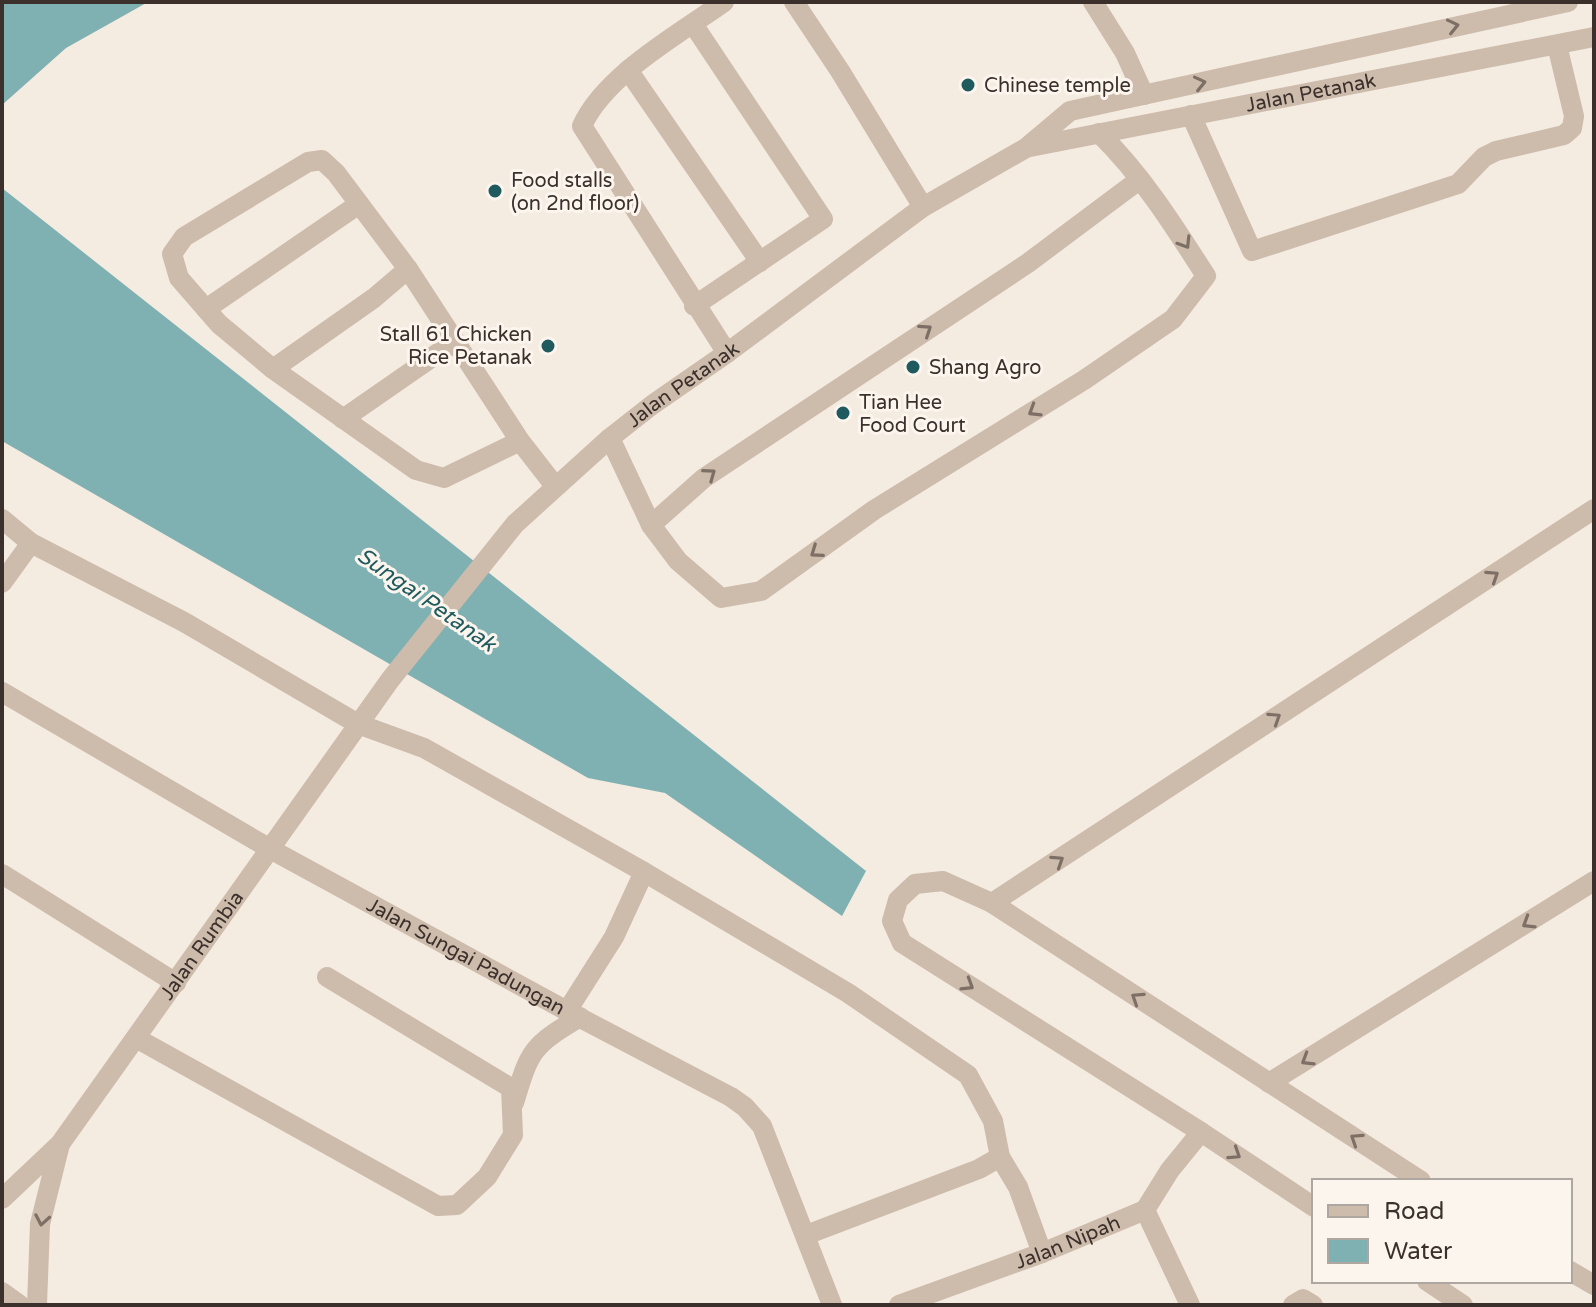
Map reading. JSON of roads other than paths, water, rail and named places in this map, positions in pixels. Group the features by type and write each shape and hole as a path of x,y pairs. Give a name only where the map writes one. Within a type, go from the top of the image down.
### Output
{"street":[{"path":"724,2 628,70 589,111 582,126 694,306 727,353"},
{"path":"794,2 923,207"},
{"path":"1093,2 1125,53 1144,95"},
{"name":"Jalan Petanak","path":"390,680 515,524 610,438 923,207 1026,148 1070,111 1517,6 1546,9 1568,2"},
{"path":"693,24 823,219 694,306"},
{"name":"Jalan Petanak","path":"1026,148 1594,37"},
{"path":"1191,115 1252,251 1458,184 1484,157 1496,151 1564,135 1572,128 1574,116 1557,45"},
{"path":"628,70 760,262"},
{"path":"610,438 651,525 678,561 721,598 761,591 874,510 1084,380 1173,319 1206,276 1172,222 1120,154 1099,133"},
{"path":"520,441 444,478 416,470 273,369 219,324 179,278 172,254 184,237 308,162 322,160 336,173 408,269 520,441 555,486"},
{"path":"651,525 704,478 1028,263 1139,180"},
{"path":"206,309 359,204"},
{"path":"273,369 374,298 408,269"},
{"path":"343,419 454,342"},
{"path":"992,903 1594,509"},
{"path":"2,519 31,543 184,622 358,724 424,748 644,872 848,993 968,1075 993,1121 1000,1157 1018,1187 1042,1253"},
{"path":"2,583 31,543"},
{"name":"Jalan Rumbia","path":"2,1199 60,1144 390,680"},
{"name":"Jalan Sungai Padungan","path":"2,692 272,850 745,1107 762,1126 832,1305"},
{"path":"512,1110 526,1062 544,1039 573,1014 644,872"},
{"path":"2,874 176,983"},
{"path":"1312,1206 902,943 892,921 898,900 915,884 943,881 992,903 1418,1179"},
{"path":"1269,1083 1594,881"},
{"path":"136,1038 438,1206 457,1205 487,1177 513,1135 511,1088 327,977"},
{"name":"Jalan Nipah","path":"899,1305 1042,1253 1145,1210 1170,1170 1201,1132"},
{"path":"37,1305 40,1224 60,1144"},
{"path":"806,1235 979,1169 1000,1157"},
{"path":"1145,1210 1190,1305"},
{"path":"1572,1272 1594,1285"},
{"path":"1430,1283 1463,1305"},
{"path":"2,1292 20,1305"},
{"path":"1293,1305 1303,1299 1313,1305"}],"water":[{"path":"2,2 148,2 66,48 2,105"},
{"name":"Sungai Petanak","path":"2,188 866,871 842,916 665,793 588,778 2,441"}],"place":[{"name":"Chinese temple","path":"968,85"},
{"name":"Food stalls (on 2nd floor)","path":"495,191"},
{"name":"Stall 61 Chicken Rice Petanak","path":"548,346"},
{"name":"Shang Agro","path":"913,367"},
{"name":"Tian Hee Food Court","path":"843,413"}]}
